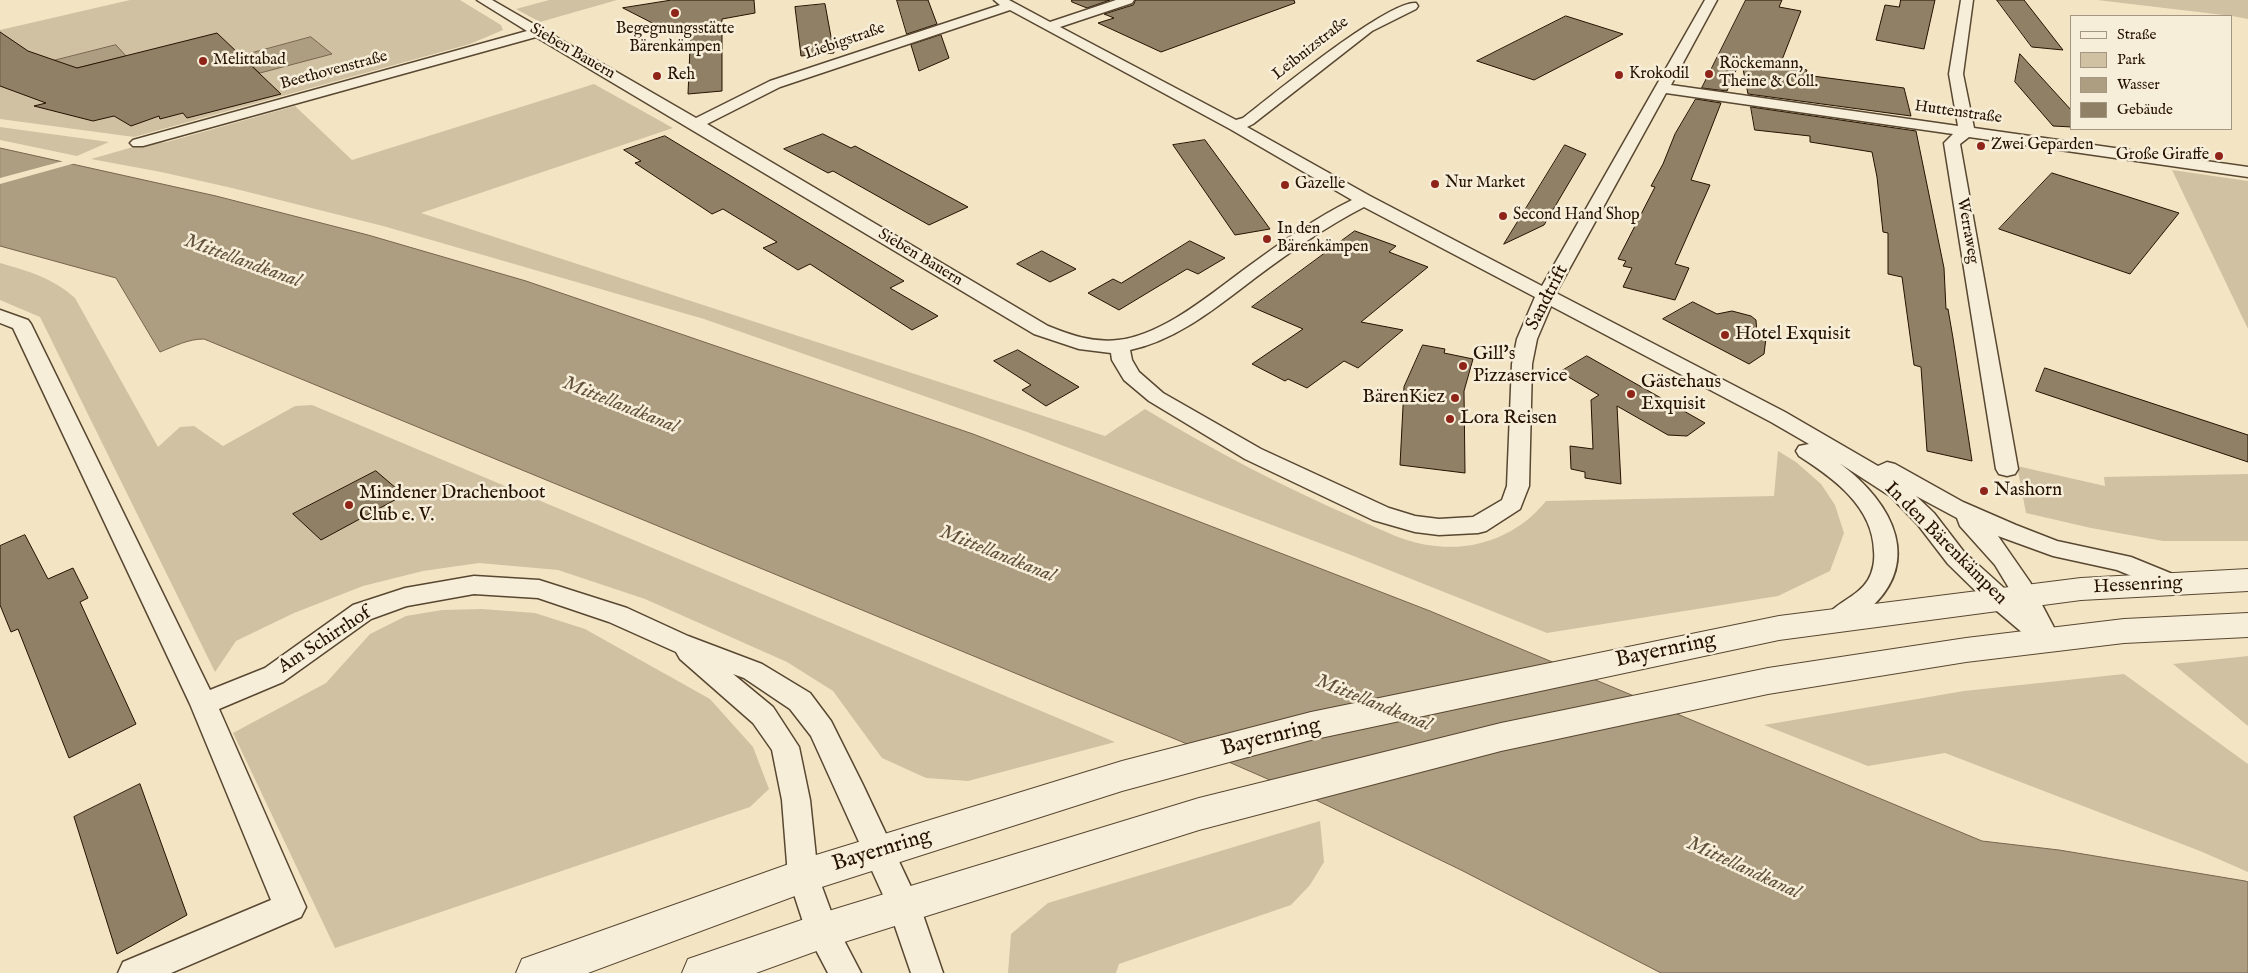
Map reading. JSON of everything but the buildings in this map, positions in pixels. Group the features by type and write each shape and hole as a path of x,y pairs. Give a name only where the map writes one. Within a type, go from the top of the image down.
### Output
{"street":[{"name":"Sieben Bauern","path":"483,0 696,124 1042,330 1090,344 1119,346 1153,336 1182,321 1336,214 1364,200"},
{"path":"1048,27 1128,0"},
{"name":"Sandtrift","path":"1119,346 1122,360 1132,376 1156,397 1253,454 1381,514 1415,524 1465,527 1478,524 1512,504 1518,486 1522,364 1526,339 1536,321 1545,296 1711,0"},
{"path":"1967,132 1956,74 1968,0"},
{"name":"In den Bärenkämpen","path":"1005,3 1236,126 1364,200 1778,417 1863,467 1898,491 1926,519 1956,558 2014,599 2047,639"},
{"name":"Liebigstraße","path":"696,124 776,84 1005,3"},
{"name":"Leibnizstraße","path":"1236,126 1248,121 1367,28 1412,6"},
{"name":"Beethovenstraße","path":"138,142 538,32"},
{"name":"Huttenstraße","path":"1663,88 2248,172"},
{"name":"Werraweg","path":"1967,132 1952,143 2007,470"},
{"path":"0,316 21,324 203,704 290,907 134,973"},
{"name":"In den Bärenkämpen","path":"1778,417 1832,440 1955,508 2008,532 2052,548 2122,564 2171,584"},
{"name":"In den Bärenkämpen","path":"1778,417 1793,442 1830,465 1858,490 1875,512 1885,534 1887,556 1880,580 1864,600 1836,621"},
{"name":"In den Bärenkämpen","path":"1955,508 1987,536 2014,599"},
{"name":"Hessenring","path":"2014,599 2081,589 2248,580"},
{"name":"Am Schirrhof","path":"203,704 274,674 362,612 405,597 474,585 539,590 618,614 679,643 753,671 800,701 821,729 880,852 904,906 927,973"},
{"name":"Bayernring","path":"536,973 803,876 1122,776 1311,726 1779,628 2014,599"},
{"path":"702,973 822,931 1199,814 1501,737 1768,681 2047,639 2124,631 2248,625"},
{"name":"Am Schirrhof","path":"679,643 763,715 785,747 796,800 803,876 822,931 845,973"}],"green space":[{"name":"Melittabad","path":"130,0 460,0 501,25 503,30 470,44 134,137 0,119 0,30"},
{"path":"549,0 617,0 540,22 516,9"},
{"path":"2097,0 2248,0 2248,19 2233,15"},
{"path":"594,84 673,128 421,213 1105,436 1145,409 1196,439 1275,481 1395,536 1426,545 1467,546 1497,538 1524,523 1546,501 1774,496 1778,451 1796,462 1821,484 1835,505 1844,533 1830,571 1778,596 1547,633 1351,555 1027,432 704,319 383,226 232,188 91,159 140,145 167,142 295,106 352,160"},
{"path":"0,127 109,142 77,156 0,140"},
{"path":"2172,170 2248,181 2248,329"},
{"path":"0,263 49,280 75,298 158,447 180,427 194,426 223,446 295,406 312,405 1115,742 968,781 926,778 882,758 833,691 787,662 645,599 558,570 479,563 423,571 363,586 294,613 236,641 215,672 40,317 0,300"},
{"path":"2017,466 2105,486 2104,477 2248,474 2248,541 2163,541 2091,528 2026,513"},
{"path":"482,609 535,613 585,629 710,699 753,747 769,789 750,807 335,948 233,733 326,683 370,634 406,616 442,610"},
{"path":"2248,656 2248,726 2173,664"},
{"path":"2124,674 2248,764 2248,872 2200,851 1945,753 1868,766 1764,725 1964,691"},
{"path":"1320,821 1324,862 1310,885 1291,905 1119,964 1116,973 1008,973 1011,934 1048,903"}],"water":[{"path":"311,37 332,54 260,73 241,56"},
{"path":"116,45 126,56 57,73 49,62"},
{"name":"Mittellandkanal","path":"0,148 216,196 368,235 526,281 973,434 1430,611 1982,841 2059,850 2248,882 2248,973 1661,973 1461,870 1318,801 1192,746 204,339 176,345 160,352 116,278 0,246"}],"pier":[{"path":"67,160 79,162 0,184 0,178"}],"place":[{"name":"Begegnungsstätte Bärenkämpen","path":"675,13"},
{"name":"Melittabad","path":"203,61"},
{"name":"Röckemann, Theine & Coll.","path":"1709,74"},
{"name":"Krokodil","path":"1619,75"},
{"name":"Reh","path":"657,76"},
{"name":"Zwei Geparden","path":"1981,146"},
{"name":"Große Giraffe","path":"2219,156"},
{"name":"Nur Market","path":"1435,184"},
{"name":"Gazelle","path":"1285,185"},
{"name":"Second Hand Shop","path":"1503,216"},
{"name":"In den Bärenkämpen","path":"1267,239"},
{"name":"Hotel Exquisit","path":"1725,335"},
{"name":"Gill's Pizzaservice","path":"1463,366"},
{"name":"Gästehaus Exquisit","path":"1631,394"},
{"name":"BärenKiez","path":"1455,398"},
{"name":"Lora Reisen","path":"1450,419"},
{"name":"Nashorn","path":"1984,491"},
{"name":"Mindener Drachenboot Club e. V.","path":"349,505"}]}
